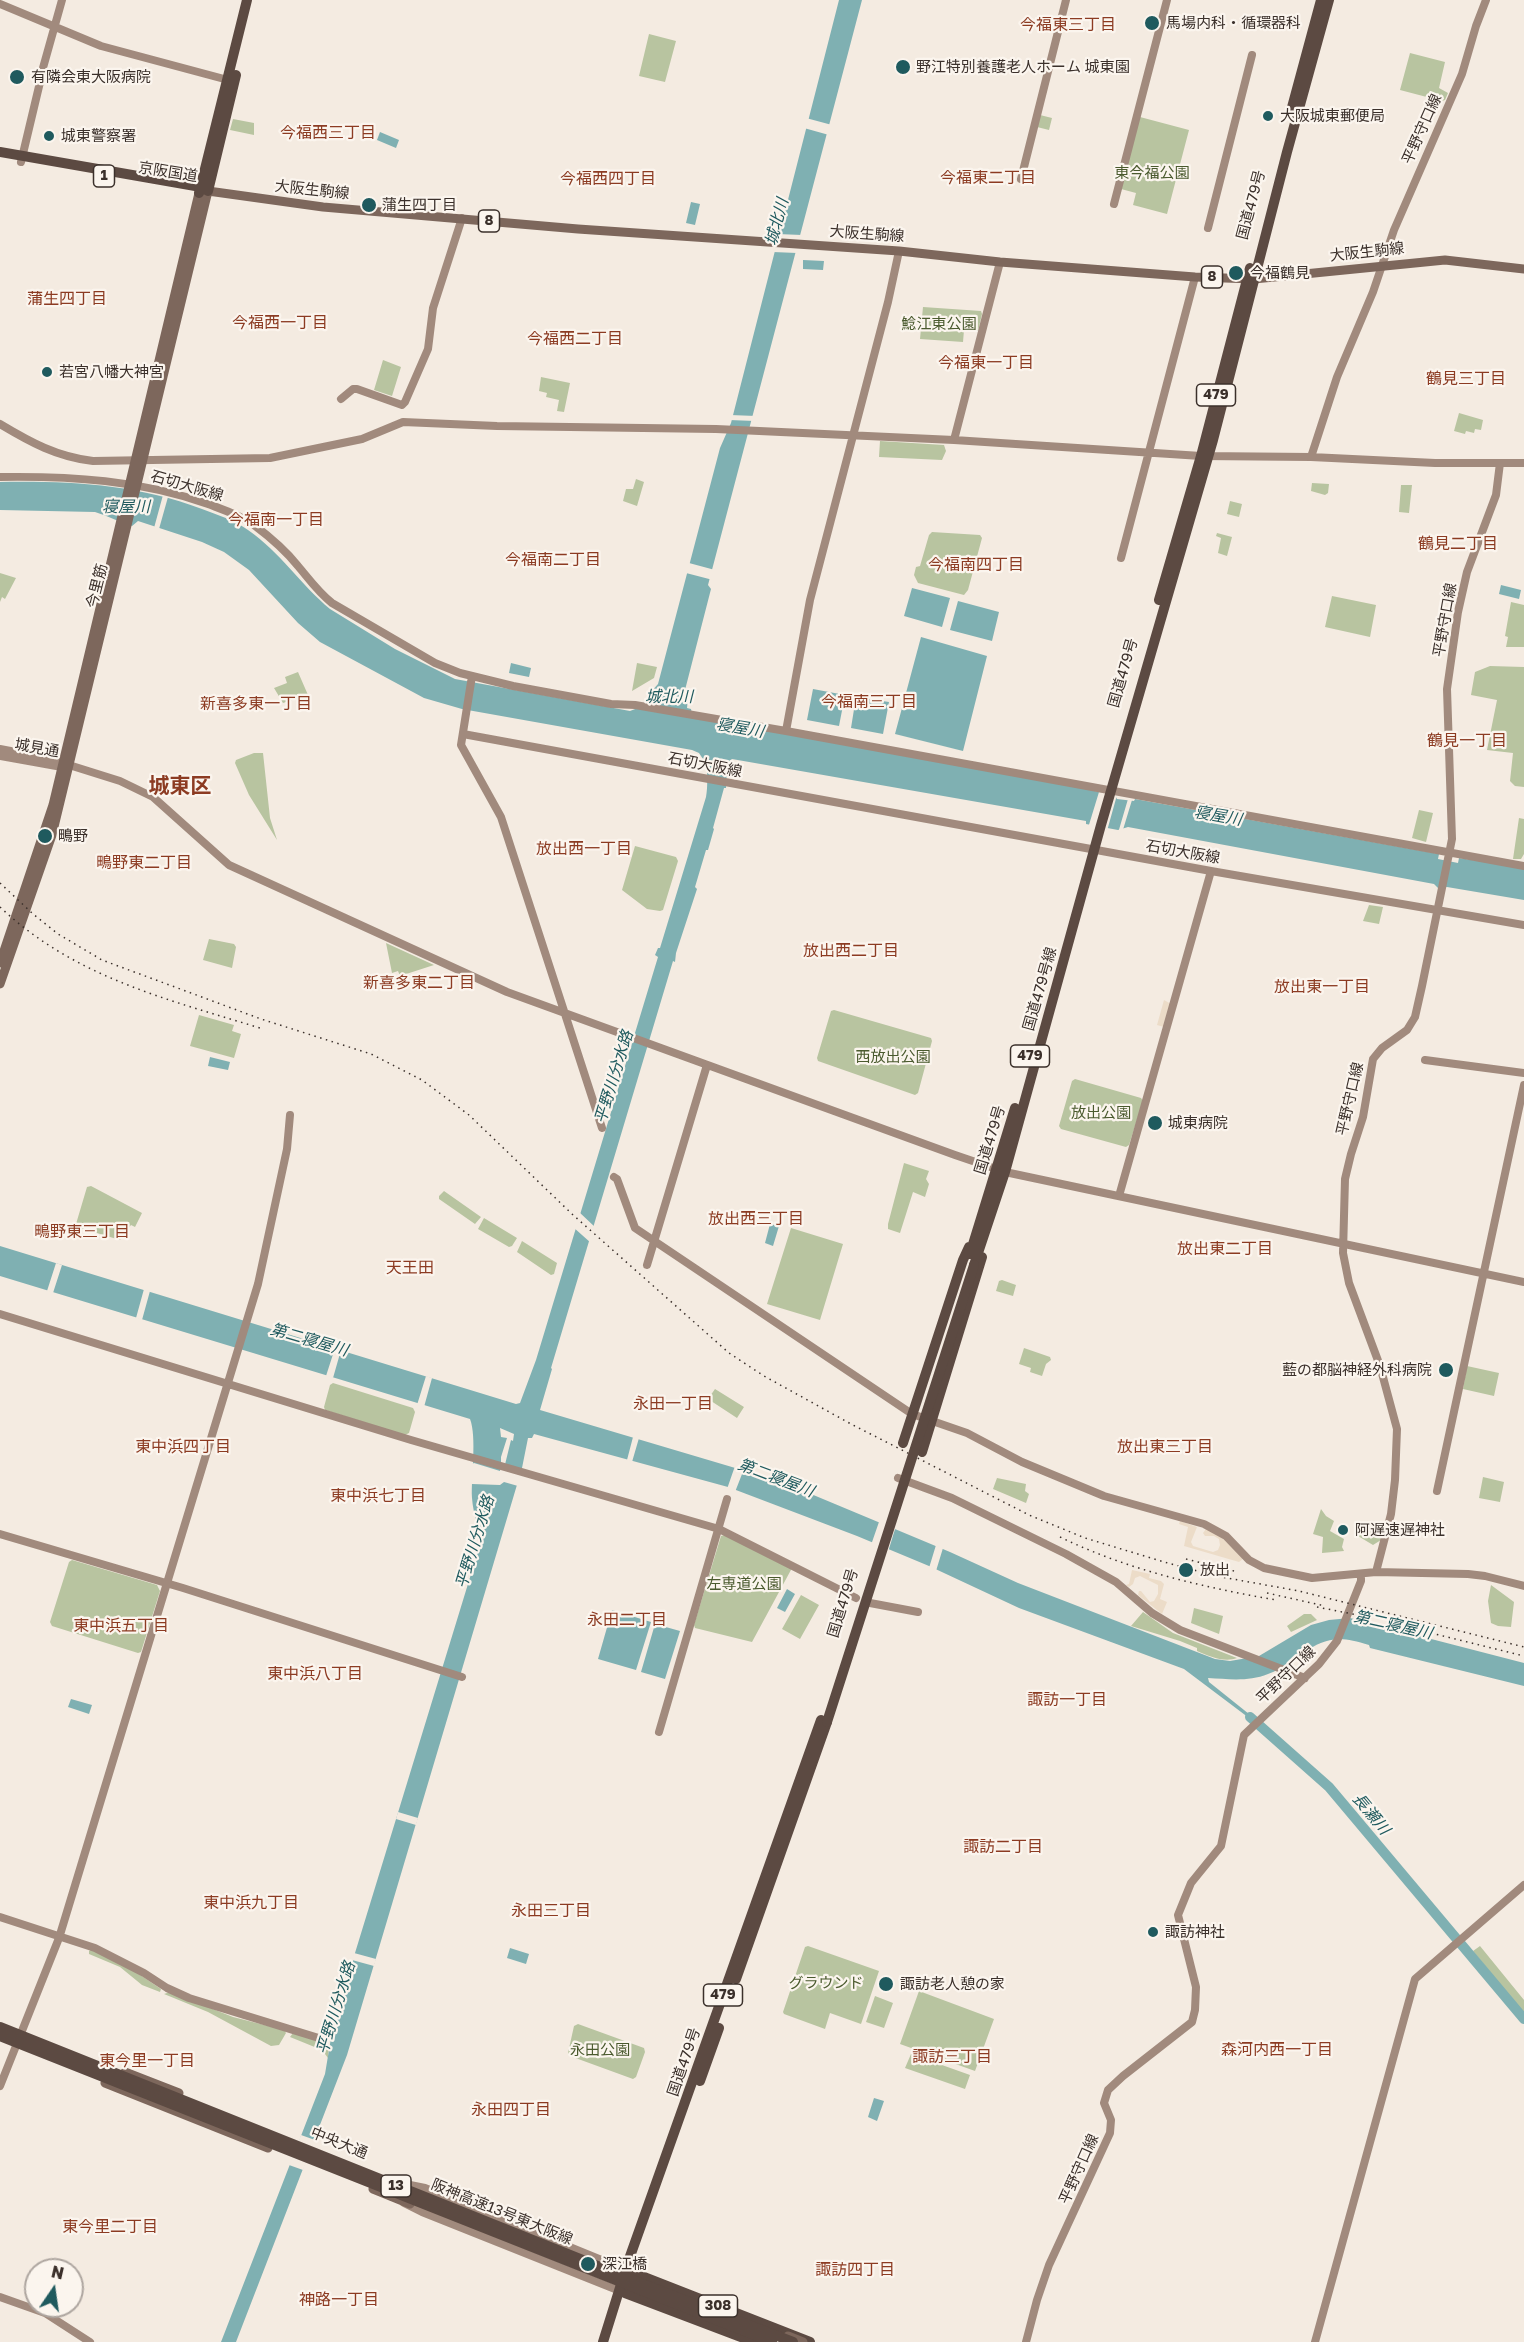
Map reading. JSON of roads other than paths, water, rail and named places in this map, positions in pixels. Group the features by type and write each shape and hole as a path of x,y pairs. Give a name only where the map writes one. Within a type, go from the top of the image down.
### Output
{"highway":[{"name":"京阪国道","path":"203,191 247,0"},
{"name":"京阪国道","path":"203,191 254,0"},
{"name":"国道479号","path":"1251,279 1321,0"},
{"name":"国道479号","path":"1092,849 1204,456 1329,0"},
{"name":"京阪国道","path":"0,152 22,159"},
{"name":"京阪国道","path":"0,158 22,159 203,191"},
{"name":"国道479号線","path":"1001,1171 1092,849"},
{"name":"国道479号","path":"622,2292 824,1721 971,1264 990,1216 1001,1171"},
{"name":"国道479号","path":"971,1264 978,1228 1001,1171"},
{"path":"922,1452 980,1266 990,1229 990,1216"},
{"path":"903,1443 963,1260 978,1228"},
{"name":"阪神高速13号東大阪線","path":"0,2027 793,2342"},
{"name":"阪神高速13号東大阪線","path":"0,2036 772,2342"},
{"name":"308","path":"629,2271 810,2342"},
{"path":"603,2342 622,2292"},
{"path":"610,2342 622,2292"},
{"name":"308","path":"622,2292 754,2342"}],"main road":[{"name":"大阪生駒線","path":"203,191 323,207 1196,276 1251,279 1445,260 1524,269"},
{"name":"今里筋","path":"0,963 45,833 65,764 203,191"},
{"name":"今里筋","path":"0,984 52,835 65,764"},
{"name":"中央大通","path":"0,2022 298,2143 803,2342"},
{"name":"中央大通","path":"0,2040 396,2199 762,2342"}],"street":[{"path":"22,159 41,76 62,0"},
{"path":"1021,179 1066,0"},
{"path":"1114,204 1167,0"},
{"name":"平野守口線","path":"1311,457 1337,377 1383,266 1398,221 1462,74 1486,0"},
{"path":"0,3 101,46 228,80"},
{"path":"1208,228 1252,55"},
{"path":"340,399 353,389 357,389 402,405 405,402 428,349 434,308 462,218"},
{"path":"786,731 810,600 854,436 899,251"},
{"path":"954,440 1000,262"},
{"path":"1121,558 1196,276"},
{"path":"0,423 36,445 66,456 93,461 277,457 362,439 403,422 497,426 756,430 1204,456 1311,457 1435,463 1524,463"},
{"name":"平野守口線","path":"1376,1572 1391,1514 1397,1429 1380,1366 1349,1283 1342,1244 1345,1179 1363,1117 1372,1063 1378,1051 1405,1032 1414,1020 1452,839 1447,689 1463,589 1496,495 1500,463"},
{"name":"石切大阪線","path":"0,477 67,476 189,498 244,519 289,556 318,591 332,603 429,661 472,678 610,704 640,706 786,731 1109,792 1524,866"},
{"path":"472,678 461,745 501,817 563,1014 602,1128"},
{"name":"石切大阪線","path":"463,734 1211,871 1524,925"},
{"name":"城見通","path":"0,748 65,764"},
{"name":"城見通","path":"0,756 65,764"},
{"path":"65,764 120,781 153,797 229,865 507,992 1001,1171 1524,1282"},
{"path":"1119,1196 1211,871"},
{"path":"1425,1060 1524,1073"},
{"path":"647,1264 706,1065"},
{"path":"1437,1491 1524,1085"},
{"path":"0,2086 59,1938 258,1284 287,1149 290,1115"},
{"path":"614,1178 617,1179 635,1228 912,1414 967,1433 1022,1462 1104,1496 1204,1524 1226,1536 1249,1560 1264,1568 1312,1578 1376,1572 1485,1576 1524,1586"},
{"path":"0,1314 501,1467 719,1528 856,1598"},
{"path":"902,1479 952,1498 1116,1582 1152,1612 1180,1630 1305,1678"},
{"path":"659,1732 727,1499"},
{"path":"0,1534 167,1583 461,1677"},
{"name":"平野守口線","path":"1026,2342 1049,2265 1108,2139 1111,2120 1104,2103 1108,2090 1190,2023 1194,2016 1195,1980 1178,1915 1191,1883 1221,1846 1242,1740 1256,1721 1305,1678 1338,1640 1361,1575"},
{"path":"870,1603 918,1612"},
{"path":"1315,2342 1415,1979 1524,1885"},
{"path":"0,1917 95,1948 144,1973 166,1988 189,1998 322,2038"},
{"path":"400,2183 425,2188 629,2271"},
{"path":"396,2199 432,2216 622,2292"},
{"path":"0,2297 45,2313 90,2342"}],"water":[{"path":"839,0 862,0 708,585 711,589 685,690 688,698 687,708 691,709 692,714 1088,789 1117,799 1134,801 1135,799 1439,854 1438,859 1458,863 1459,858 1524,868 1524,900 1447,887 1438,888 1434,884 1128,827 1118,830 1086,824 1086,821 732,759 727,764 726,788 724,788 708,850 706,850 695,887 697,889 675,962 673,961 540,1410 742,1470 811,1494 1018,1583 1215,1659 1230,1661 1259,1656 1311,1625 1350,1618 1524,1663 1524,1686 1370,1648 1369,1645 1351,1640 1336,1639 1314,1646 1282,1667 1260,1677 1208,1678 1209,1682 1259,1722 1257,1724 1184,1669 1019,1608 929,1566 857,1536 728,1487 534,1434 532,1438 528,1438 522,1468 347,2055 236,2342 221,2342 325,2074 331,2038 355,1953 479,1548 472,1498 472,1427 470,1419 0,1276 0,1246 516,1404 520,1403 536,1360 658,957 655,955 660,948 706,797 707,765 699,753 692,750 462,709 424,698 320,642 298,623 249,570 224,552 202,542 138,521 132,526 95,512 0,510 0,482 52,482 127,489 202,509 237,523 260,539 330,609 395,649 455,679 630,711 648,704 651,692 658,684 720,448 731,423","holes":["500,1428 514,1434 513,1441 511,1440 501,1481 501,1457 507,1438 501,1437"]},
{"path":"380,132 399,140 396,148 377,140"},
{"path":"691,202 700,204 695,225 686,223"},
{"path":"803,260 824,261 823,270 803,269"},
{"path":"1501,585 1521,590 1519,599 1499,594"},
{"path":"912,588 950,598 942,627 904,616"},
{"path":"958,601 999,612 992,641 950,630"},
{"path":"921,637 987,656 963,751 895,734"},
{"path":"511,663 531,668 529,677 509,673"},
{"path":"813,689 845,695 839,726 807,720"},
{"path":"856,697 889,702 883,734 851,728"},
{"path":"210,1057 230,1062 228,1070 208,1066"},
{"path":"770,1224 779,1226 773,1246 765,1243"},
{"path":"787,1589 795,1594 785,1612 777,1608"},
{"path":"612,1610 651,1622 636,1670 598,1659"},
{"path":"655,1624 680,1631 665,1679 641,1672"},
{"path":"71,1699 92,1705 89,1714 68,1707"},
{"path":"510,1948 529,1954 526,1964 507,1958"},
{"path":"874,2098 884,2101 877,2121 868,2117"}],"waterway":[{"name":"長瀬川","path":"1250,1717 1329,1787 1524,2019"}],"railway":[{"path":"0,883 58,934 102,960 261,1019 371,1054 422,1080 469,1115 572,1214 729,1353 764,1376 851,1424 1029,1515 1085,1538 1216,1576 1299,1591 1524,1647"},
{"path":"0,907 29,931 59,951 122,983 260,1028"},
{"path":"1060,1537 1112,1559 1166,1576 1276,1600"},
{"path":"1186,1559 1238,1572"},
{"path":"1267,1593 1325,1606"},
{"path":"1317,1607 1373,1618"},
{"path":"1431,1633 1524,1656"}],"place":[{"name":"馬場内科・循環器科","path":"1152,23"},
{"name":"野江特別養護老人ホーム 城東園","path":"903,67"},
{"name":"有隣会東大阪病院","path":"17,77"},
{"name":"大阪城東郵便局","path":"1268,116"},
{"name":"城東警察署","path":"49,136"},
{"name":"蒲生四丁目","path":"369,205"},
{"name":"今福鶴見","path":"1236,273"},
{"name":"若宮八幡大神宮","path":"47,372"},
{"name":"鴫野","path":"45,836"},
{"name":"城東病院","path":"1155,1123"},
{"name":"藍の都脳神経外科病院","path":"1446,1370"},
{"name":"阿遅速遅神社","path":"1343,1530"},
{"name":"放出","path":"1186,1570"},
{"name":"諏訪神社","path":"1153,1932"},
{"name":"諏訪老人憩の家","path":"886,1984"},
{"name":"深江橋","path":"588,2264"}],"district":[{"name":"今福東三丁目","path":"1068,25"},
{"name":"今福西三丁目","path":"328,133"},
{"name":"今福東二丁目","path":"988,178"},
{"name":"今福西四丁目","path":"608,179"},
{"name":"蒲生四丁目","path":"67,299"},
{"name":"今福西一丁目","path":"280,323"},
{"name":"今福西二丁目","path":"575,339"},
{"name":"今福東一丁目","path":"986,363"},
{"name":"鶴見三丁目","path":"1466,379"},
{"name":"今福南一丁目","path":"276,520"},
{"name":"鶴見二丁目","path":"1458,544"},
{"name":"今福南二丁目","path":"553,560"},
{"name":"今福南四丁目","path":"976,565"},
{"name":"今福南三丁目","path":"869,702"},
{"name":"新喜多東一丁目","path":"256,704"},
{"name":"鶴見一丁目","path":"1467,741"},
{"name":"城東区","path":"180,786"},
{"name":"放出西一丁目","path":"584,849"},
{"name":"鴫野東二丁目","path":"144,863"},
{"name":"放出西二丁目","path":"851,951"},
{"name":"新喜多東二丁目","path":"419,983"},
{"name":"放出東一丁目","path":"1322,987"},
{"name":"放出西三丁目","path":"756,1219"},
{"name":"鴫野東三丁目","path":"82,1232"},
{"name":"放出東二丁目","path":"1225,1249"},
{"name":"天王田","path":"410,1268"},
{"name":"永田一丁目","path":"673,1404"},
{"name":"東中浜四丁目","path":"183,1447"},
{"name":"放出東三丁目","path":"1165,1447"},
{"name":"東中浜七丁目","path":"378,1496"},
{"name":"永田二丁目","path":"627,1620"},
{"name":"東中浜五丁目","path":"121,1626"},
{"name":"東中浜八丁目","path":"315,1674"},
{"name":"諏訪一丁目","path":"1067,1700"},
{"name":"諏訪二丁目","path":"1003,1847"},
{"name":"東中浜九丁目","path":"251,1903"},
{"name":"永田三丁目","path":"551,1911"},
{"name":"森河内西一丁目","path":"1277,2050"},
{"name":"諏訪三丁目","path":"952,2057"},
{"name":"東今里一丁目","path":"147,2061"},
{"name":"永田四丁目","path":"511,2110"},
{"name":"東今里二丁目","path":"110,2227"},
{"name":"諏訪四丁目","path":"855,2270"},
{"name":"神路一丁目","path":"339,2300"}],"park label":[{"name":"東今福公園","path":"1152,173"},
{"name":"鯰江東公園","path":"939,324"},
{"name":"西放出公園","path":"893,1057"},
{"name":"放出公園","path":"1101,1113"},
{"name":"左専道公園","path":"744,1584"},
{"name":"グラウンド","path":"826,1983"},
{"name":"永田公園","path":"600,2050"}],"water label":[{"name":"城北川","path":"777,222"},
{"name":"寝屋川","path":"126,507"},
{"name":"城北川","path":"669,697"},
{"name":"寝屋川","path":"740,728"},
{"name":"寝屋川","path":"1218,816"},
{"name":"平野川分水路","path":"614,1077"},
{"name":"第二寝屋川","path":"309,1340"},
{"name":"第二寝屋川","path":"776,1478"},
{"name":"平野川分水路","path":"475,1542"},
{"name":"第二寝屋川","path":"1393,1625"},
{"name":"平野川分水路","path":"336,2008"}]}
